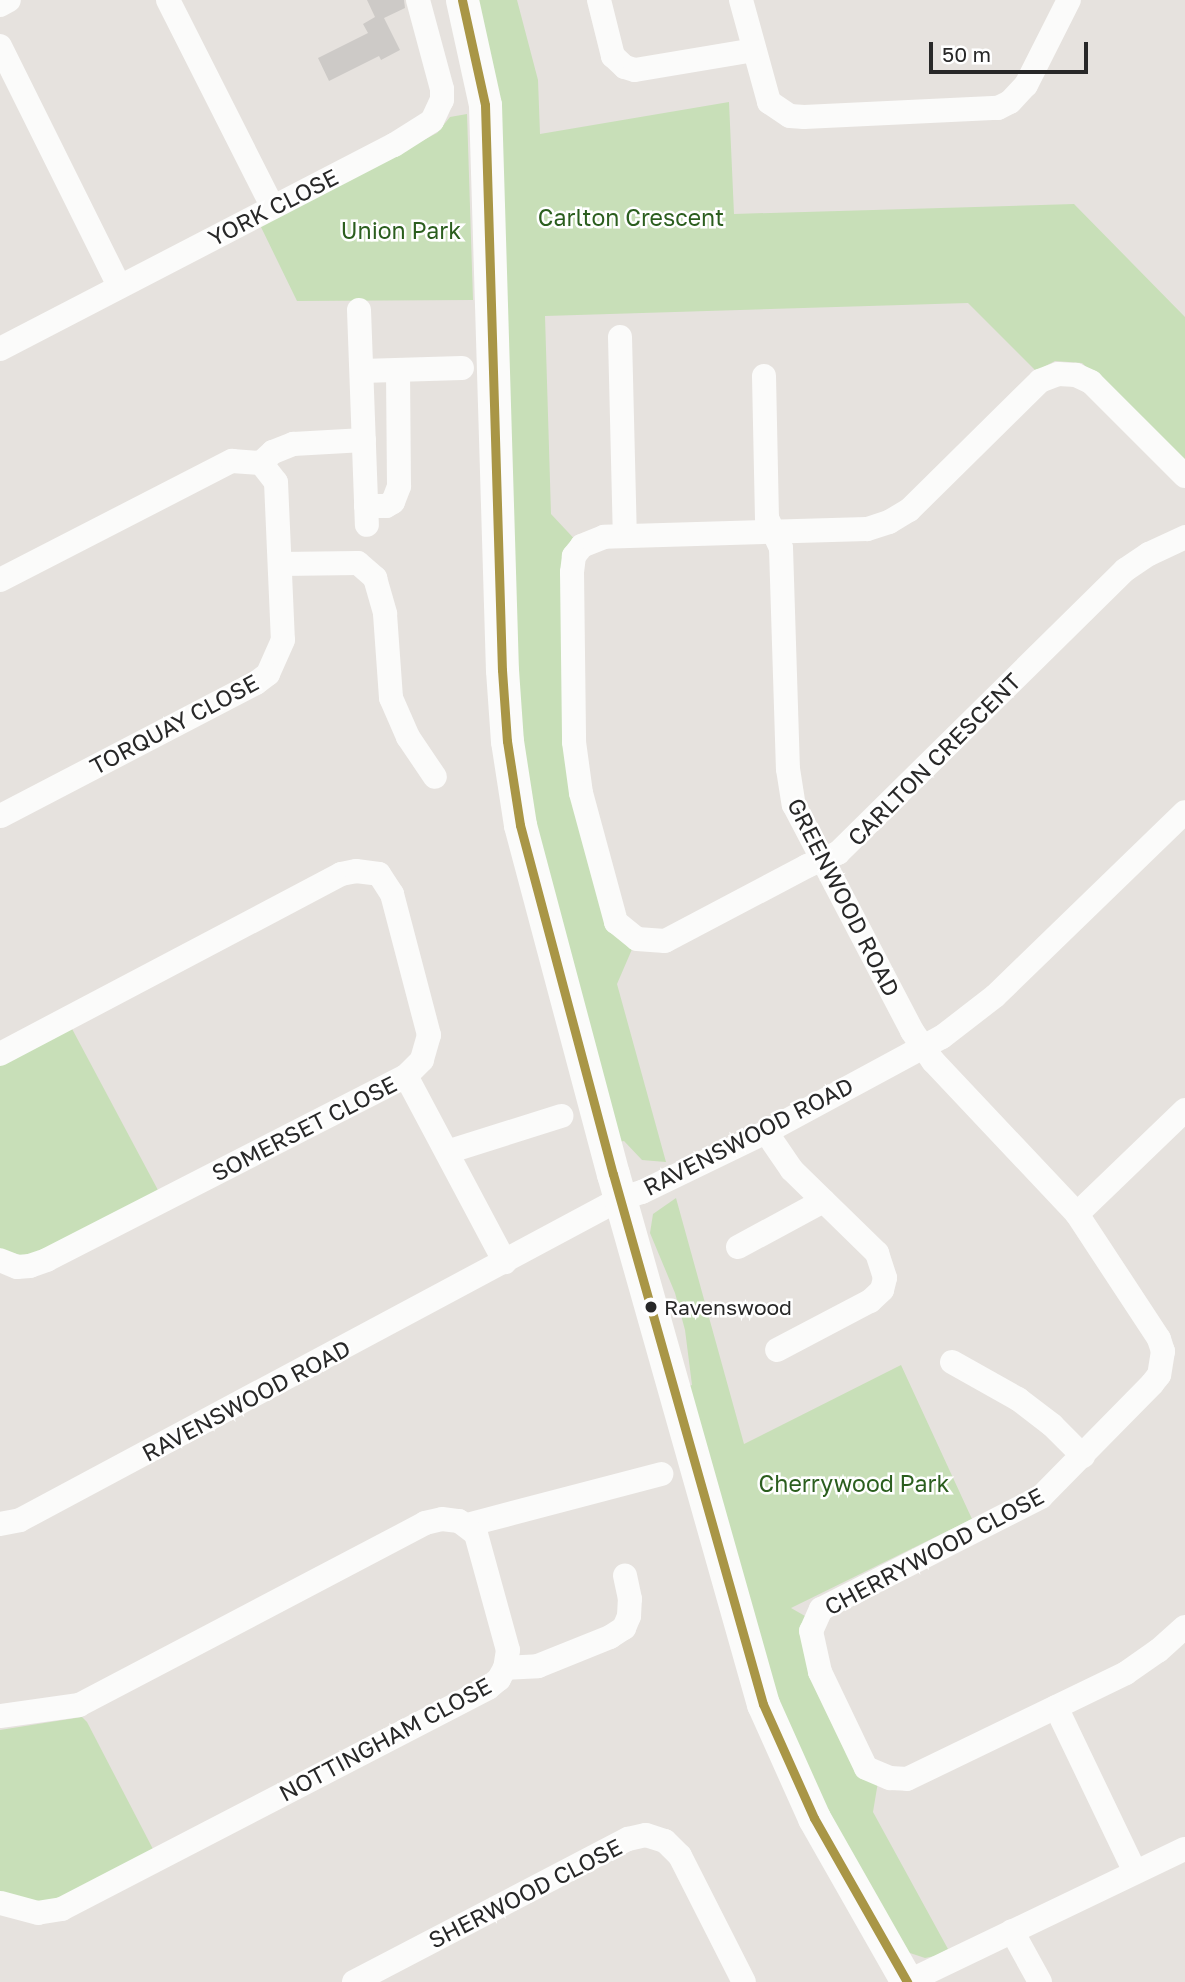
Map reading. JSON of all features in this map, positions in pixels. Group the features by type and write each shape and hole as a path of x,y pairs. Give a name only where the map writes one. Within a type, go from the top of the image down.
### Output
{"street":[{"path":"0,5 9,0"},
{"path":"168,0 272,206"},
{"name":"YORK CLOSE","path":"0,349 394,145 432,121 442,100 442,89 418,0"},
{"path":"462,0 485,105 489,166 502,670 507,741 527,855 620,1199 763,1704 814,1818 907,1982 1185,1849"},
{"path":"599,0 613,56 625,67 635,71 754,50"},
{"path":"741,0 769,102 790,116 985,111 1010,102 1026,85 1069,0"},
{"path":"0,46 119,286"},
{"path":"359,310 366,515 393,502 399,486 398,370"},
{"path":"620,337 625,536"},
{"path":"362,371 462,368"},
{"name":"CARLTON CRESCENT","path":"1185,476 1091,382 1076,375 1058,374 1040,381 900,517 867,529 604,537 582,546 574,556 572,572 577,771 616,922 637,939 665,941 838,853 1125,570 1149,554 1185,537"},
{"name":"GREENWOOD ROAD","path":"764,376 768,518 781,548 789,787 794,805 821,860 933,1061 1077,1214 1159,1339"},
{"path":"0,580 218,466 240,460 261,463 273,452 293,444 364,440"},
{"name":"TORQUAY CLOSE","path":"0,817 256,683 268,674 283,640 281,564 278,494 271,472 261,463"},
{"path":"281,564 358,563 375,578 385,614 391,698 408,737 435,777"},
{"name":"RAVENSWOOD ROAD","path":"0,1524 20,1520 620,1199 642,1192 766,1132 923,1046 975,1014 1185,813"},
{"name":"SOMERSET CLOSE","path":"0,1054 341,874 366,871 384,878 392,894 427,1018 426,1049 422,1060 405,1076 47,1260 17,1267 0,1261"},
{"path":"405,1076 505,1262"},
{"path":"1077,1214 1185,1110"},
{"path":"447,1152 561,1115"},
{"path":"766,1132 792,1170 877,1253 885,1278 881,1290 870,1301 777,1350"},
{"path":"738,1247 823,1201"},
{"name":"CHERRYWOOD CLOSE","path":"1159,1339 1163,1363 1159,1375 1041,1497 821,1609 811,1631 820,1672 862,1762 879,1775 898,1779 915,1776 1126,1673 1158,1651 1185,1626"},
{"path":"952,1362 1018,1399 1052,1425 1083,1456"},
{"path":"0,1716 79,1705 425,1523 442,1519 467,1525 661,1474"},
{"name":"NOTTINGHAM CLOSE","path":"0,1902 38,1913 62,1909 488,1688 499,1679 505,1668 508,1650 484,1555 476,1534 467,1525"},
{"path":"505,1668 538,1666 610,1637 624,1628 629,1616 630,1599 625,1576"},
{"path":"1056,1707 1135,1872"},
{"name":"SHERWOOD CLOSE","path":"354,1982 628,1839 646,1835 665,1841 680,1856 744,1982"},
{"path":"1012,1931 1040,1982"}],"green space":[{"name":"Carlton Crescent","path":"476,0 517,0 538,80 540,134 729,102 734,214 1074,204 1185,317 1185,462 1082,363 1055,361 1036,371 968,303 545,316 551,514 581,546 580,794 636,940 617,984 666,1162 642,1160 624,1141 619,1142 554,902 526,778 517,672"},
{"name":"Union Park","path":"467,114 473,300 297,301 260,225 437,133 450,117"},
{"path":"70,1025 159,1192 33,1258 0,1248 0,1061"},
{"name":"Cherrywood Park","path":"676,1198 744,1444 901,1365 972,1519 791,1608 812,1620 810,1631 879,1776 873,1812 948,1949 935,1956 925,1958 907,1952 792,1745 686,1387 692,1385 685,1330 675,1293 650,1233 653,1214"},
{"path":"82,1717 154,1851 44,1906 0,1894 0,1730"}],"building":[{"path":"367,0 404,0 405,8 384,18 400,50 381,60 379,56 329,81 318,58 368,33 363,24 375,17"}],"transit line":[{"path":"462,0 485,105 502,670 507,741 520,825 613,1174 763,1704 814,1818 907,1982"}],"place":[{"name":"Ravenswood","path":"651,1307"}]}
